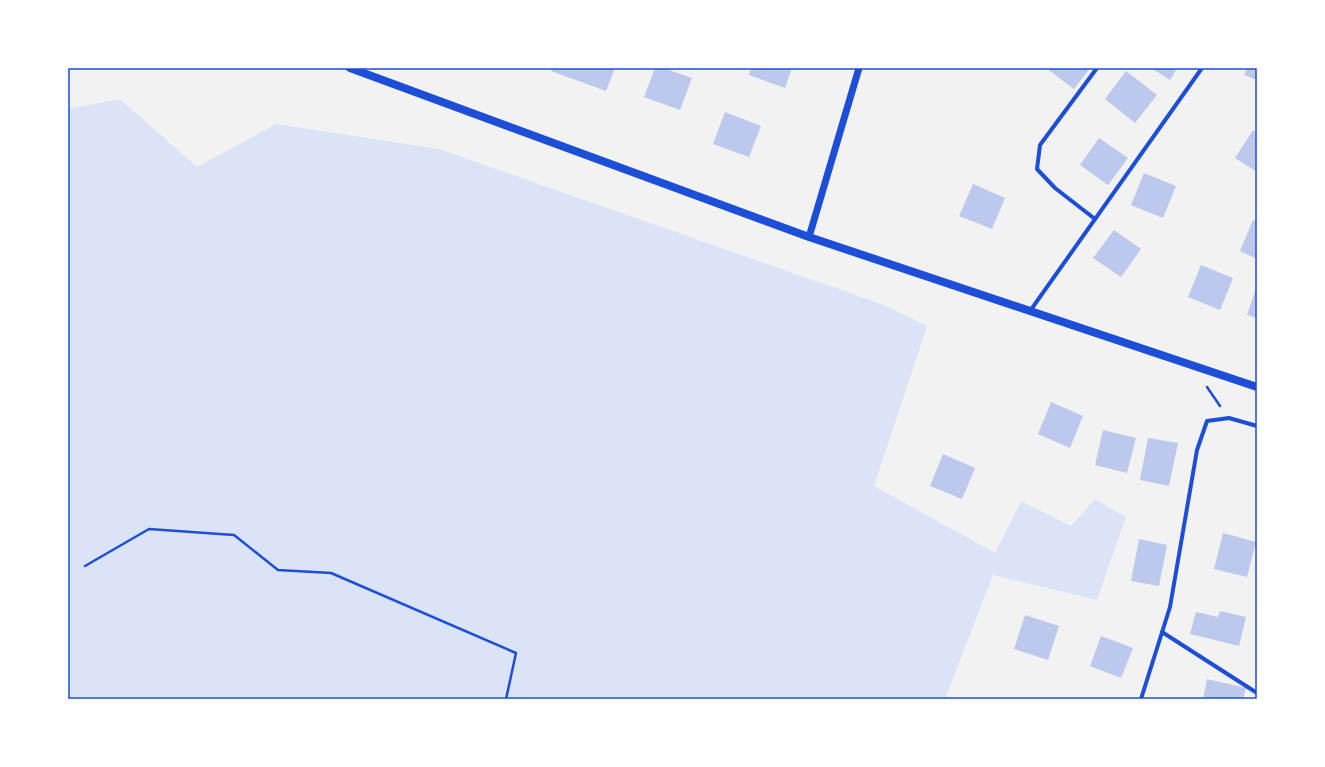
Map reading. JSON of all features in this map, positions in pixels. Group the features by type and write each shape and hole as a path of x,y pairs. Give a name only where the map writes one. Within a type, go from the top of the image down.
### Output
{"main road":[{"path":"350,68 809,237 1257,387"}],"street":[{"path":"809,237 859,68"},
{"path":"1095,219 1055,188 1037,169 1040,145 1097,68"},
{"path":"1030,311 1202,68"},
{"path":"1141,699 1170,607 1197,450 1207,420 1229,418 1257,426"},
{"path":"1162,632 1257,693"}],"path":[{"path":"1191,366 1229,418"},
{"path":"85,566 148,529 234,535 278,570 331,573 516,653 506,699"}],"shaded area":[{"path":"120,99 197,167 276,124 439,149 884,305 927,326 874,486 995,553 1021,501 1071,526 1095,499 1126,517 1097,600 993,575 945,699 68,699 68,109"}],"building":[{"path":"552,68 615,68 606,91 551,71"},
{"path":"655,68 663,68 692,78 680,110 644,97"},
{"path":"751,68 792,68 785,88 749,75"},
{"path":"1046,68 1090,68 1074,89"},
{"path":"1151,68 1177,68 1170,80"},
{"path":"1247,68 1257,68 1257,80 1244,75"},
{"path":"1126,71 1157,95 1135,123 1105,99"},
{"path":"725,112 761,126 749,157 713,144"},
{"path":"1253,130 1257,133 1257,172 1235,158"},
{"path":"1099,138 1128,158 1108,185 1080,165"},
{"path":"1144,173 1176,186 1163,218 1131,205"},
{"path":"973,184 1005,198 992,229 959,216"},
{"path":"1253,220 1257,221 1257,259 1240,251"},
{"path":"1114,230 1141,249 1121,277 1093,258"},
{"path":"1201,265 1233,278 1220,310 1188,297"},
{"path":"1257,285 1257,318 1247,315"},
{"path":"1051,402 1083,416 1070,448 1038,434"},
{"path":"1103,430 1136,438 1127,473 1095,465"},
{"path":"1148,438 1178,443 1169,486 1140,480"},
{"path":"943,454 975,468 962,499 930,486"},
{"path":"1223,533 1256,542 1247,577 1214,569"},
{"path":"1139,539 1167,545 1159,586 1131,581"},
{"path":"1220,611 1246,617 1239,646 1190,634 1196,612 1218,617"},
{"path":"1025,615 1059,626 1048,660 1014,649"},
{"path":"1101,636 1133,648 1121,678 1090,666"},
{"path":"1207,679 1246,688 1243,699 1203,699"}]}
